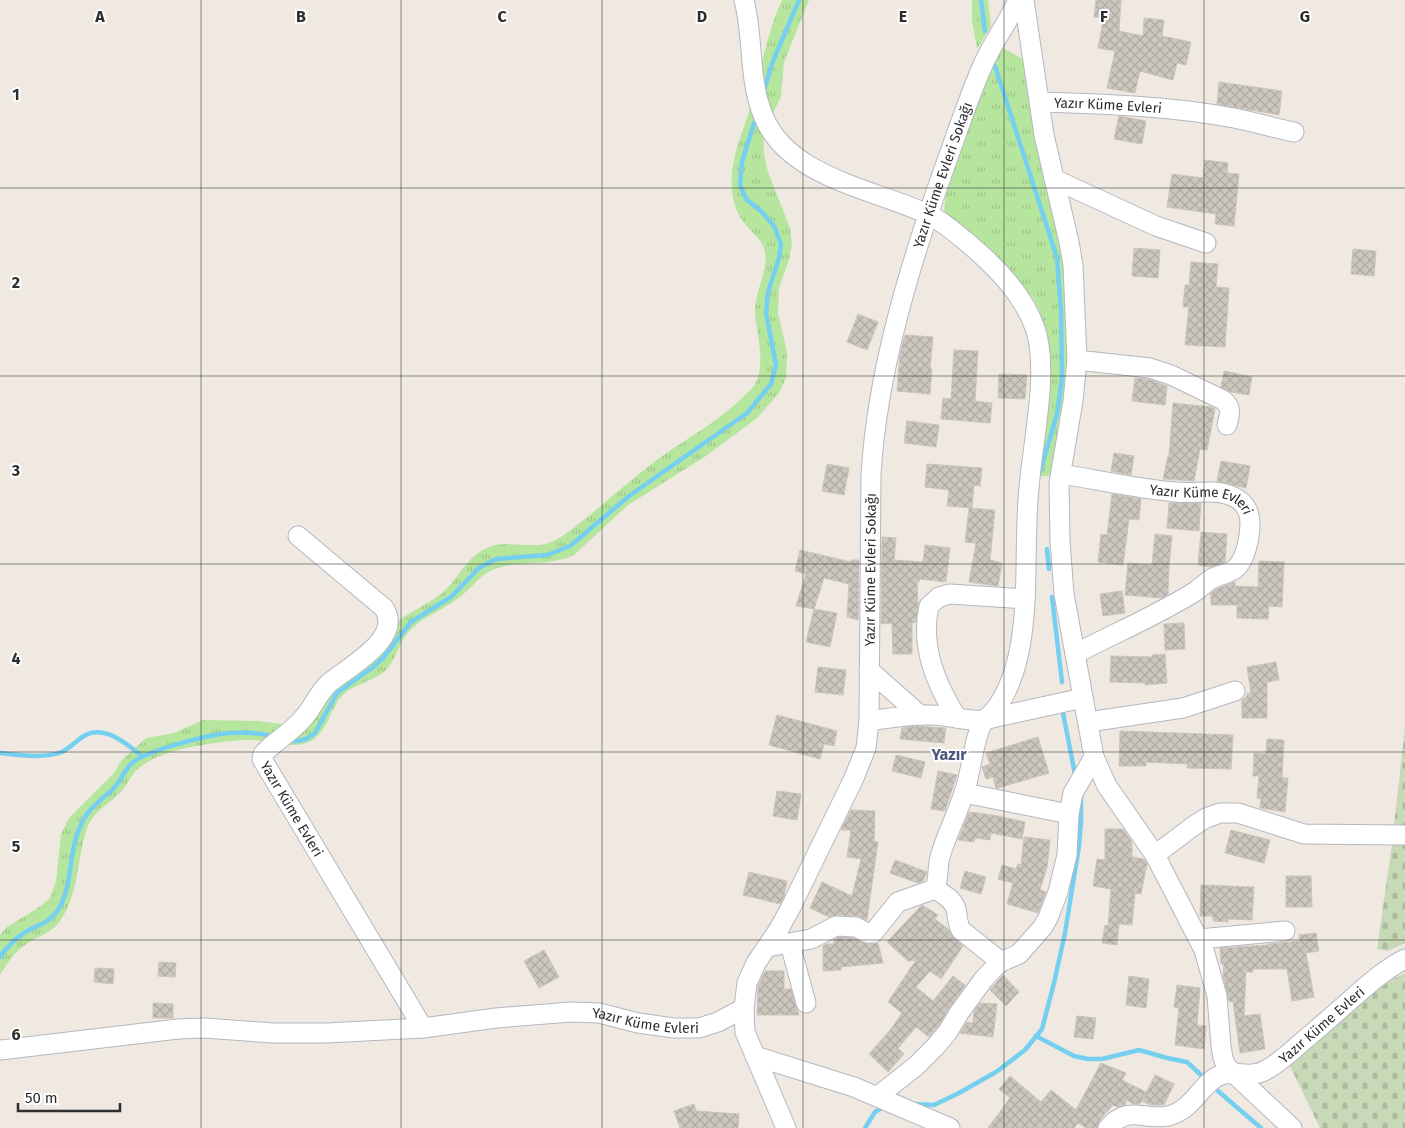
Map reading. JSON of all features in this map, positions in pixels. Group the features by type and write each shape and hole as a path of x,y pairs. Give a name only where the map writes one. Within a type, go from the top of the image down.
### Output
{"street":[{"path":"744,0 750,30 758,98 763,116 771,132 794,155 817,172 928,214 968,244 1009,284 1030,315 1036,330 1040,355 1038,415 1026,516 1025,599 1020,648 1007,690 996,708 983,720 978,734 964,793 938,861 935,889"},
{"name":"Yazır Küme Evleri Sokağı","path":"786,1128 745,1032 744,1008 750,974 791,907 854,778 866,748 869,721 871,475 873,446 887,367 913,262 974,84 995,40 1018,0"},
{"name":"Yazır Küme Evleri","path":"1024,0 1044,135 1068,234 1073,265 1077,360 1074,401 1061,474 1059,502 1065,601 1094,757 1107,786 1155,855 1199,939 1217,996 1223,1058 1226,1066 1292,1128"},
{"name":"Yazır Küme Evleri","path":"1040,102 1110,104 1191,112 1235,118 1294,132"},
{"path":"1054,179 1156,226 1206,243"},
{"path":"1077,360 1150,368 1171,375 1228,403 1230,409 1227,424"},
{"name":"Yazır Küme Evleri","path":"1061,474 1159,490 1187,493 1219,492 1230,495 1246,506 1250,524 1244,554 1236,568 1218,576 1177,602 1075,654"},
{"name":"Yazır Küme Evleri","path":"298,536 384,608 388,614 389,621 384,632 369,653 327,686 304,717 263,754 262,759 423,1028"},
{"path":"956,718 930,664 926,636 929,606 939,597 950,594 1025,599"},
{"path":"869,670 920,715"},
{"path":"1088,722 1183,708 1235,691"},
{"path":"869,721 920,715 973,721 983,720 1083,698"},
{"path":"878,1096 910,1071 936,1046 983,980 1001,962 1019,954 1032,942 1048,918 1058,892 1067,854 1069,814 1073,793 1094,757"},
{"path":"964,793 1069,814"},
{"path":"1155,855 1192,827 1206,818 1220,813 1238,813 1304,834 1396,836"},
{"path":"767,947 811,939 836,926 856,927 867,933 873,933 898,902 935,889"},
{"path":"935,889 954,904 961,930 1001,962"},
{"path":"1199,939 1285,931"},
{"path":"790,944 806,1003"},
{"name":"Yazır Küme Evleri","path":"1108,1128 1125,1115 1134,1114 1159,1117 1179,1112 1196,1098 1206,1086 1222,1074 1257,1074 1277,1063 1374,980 1405,959"},
{"name":"Yazır Küme Evleri","path":"0,1050 178,1029 204,1028 301,1034 423,1028 496,1018 571,1012 599,1013 638,1023 674,1028 699,1028 718,1022 744,1008"},
{"path":"755,1056 854,1087 950,1128"}],"green space":[{"path":"782,0 809,0 784,62 781,97 763,133 767,169 790,228 792,244 789,260 779,288 778,313 787,352 786,378 779,393 757,418 706,456 628,505 574,555 553,561 500,567 490,571 455,601 412,628 385,671 344,694 323,729 308,743 293,745 253,740 208,744 170,752 154,758 140,767 119,794 97,813 90,822 84,840 71,899 60,921 48,932 17,951 0,975 0,935 7,927 41,906 50,898 56,881 61,834 69,818 114,773 121,761 146,738 174,733 203,720 257,721 282,724 298,729 328,694 396,623 441,594 473,557 487,548 500,544 543,544 561,537 658,459 721,416 753,387 759,374 760,365 760,346 755,311 766,258 762,244 745,224 733,199 732,169 776,13"},
{"path":"972,0 988,0 991,26 977,49 972,21"},
{"path":"1003,48 1027,61 1061,223 1071,344 1054,475 1035,477 1044,335 1039,310 1033,298 1011,273 949,218 944,210 947,187 977,102 998,49"},
{"path":"1405,727 1405,943 1388,951 1377,949 1392,844"},
{"path":"1405,973 1405,1128 1320,1128 1290,1066 1369,996"}],"building":[{"path":"1096,0 1121,0 1119,31 1143,36 1144,18 1164,20 1162,36 1191,42 1186,65 1177,63 1173,80 1140,71 1135,93 1107,88 1115,51 1098,48 1104,17 1094,17"},
{"path":"1219,82 1282,91 1279,115 1217,104"},
{"path":"1119,116 1146,121 1142,144 1114,139"},
{"path":"1205,160 1228,163 1227,173 1239,174 1234,226 1215,224 1216,214 1167,207 1172,174 1203,178"},
{"path":"1134,248 1160,250 1158,278 1132,276"},
{"path":"1353,249 1376,251 1374,276 1351,274"},
{"path":"1191,262 1218,264 1216,287 1229,288 1225,347 1185,345 1189,307 1183,307 1185,285 1189,285"},
{"path":"858,314 878,322 867,350 847,342"},
{"path":"905,335 933,337 930,394 897,391 900,354"},
{"path":"954,350 978,351 975,401 992,403 990,423 941,419 943,398 951,399"},
{"path":"1224,371 1252,377 1249,395 1231,392 1221,387"},
{"path":"999,374 1027,375 1025,399 998,398"},
{"path":"1135,378 1148,379 1167,386 1165,405 1132,401"},
{"path":"1173,403 1215,409 1207,450 1200,449 1194,481 1163,479 1169,456"},
{"path":"907,421 939,425 936,447 904,443"},
{"path":"1114,453 1134,456 1131,475 1111,471"},
{"path":"1221,461 1250,466 1246,488 1217,481"},
{"path":"827,464 849,468 844,495 822,491"},
{"path":"927,464 982,468 980,486 974,485 972,508 947,506 949,490 925,487"},
{"path":"1112,494 1141,499 1139,520 1129,519 1123,565 1098,562 1101,534 1107,535"},
{"path":"1169,503 1201,503 1199,531 1167,528"},
{"path":"969,508 995,510 990,560 1002,563 998,586 969,582 976,543 965,542"},
{"path":"1201,532 1227,534 1225,562 1211,567 1198,565"},
{"path":"1155,534 1172,536 1168,594 1162,598 1125,595 1128,563 1152,565"},
{"path":"882,537 896,538 894,560 923,562 925,545 950,548 946,582 920,579 917,582 918,607 916,622 912,623 912,654 893,654 892,623 881,624"},
{"path":"800,550 851,562 851,560 859,560 858,620 847,617 849,584 824,578 814,609 796,606 806,574 795,571"},
{"path":"1259,561 1284,562 1282,607 1269,606 1268,619 1237,618 1237,605 1211,605 1211,593 1218,588 1235,582 1235,586 1258,587"},
{"path":"1122,591 1125,613 1103,616 1100,594"},
{"path":"814,609 837,613 830,647 806,642"},
{"path":"1184,623 1185,649 1165,650 1164,624"},
{"path":"1165,654 1167,683 1145,685 1145,683 1110,682 1111,656 1152,657 1152,655"},
{"path":"1276,662 1279,680 1267,682 1267,718 1242,718 1242,700 1247,696 1247,693 1251,693 1247,667"},
{"path":"818,667 846,670 843,695 815,692"},
{"path":"777,715 837,731 834,746 824,744 820,759 769,745"},
{"path":"914,726 946,728 944,743 900,739 902,728"},
{"path":"1120,731 1233,735 1231,769 1187,768 1188,764 1146,762 1146,766 1119,766"},
{"path":"1038,737 1049,773 998,788 996,788 993,777 986,779 982,767 990,764 986,753"},
{"path":"1267,739 1284,740 1282,778 1288,778 1285,812 1260,808 1261,799 1257,798 1259,776 1253,776 1254,753 1266,754"},
{"path":"896,755 925,762 921,778 892,771"},
{"path":"938,771 957,775 945,811 931,809"},
{"path":"777,791 801,794 797,820 773,816"},
{"path":"851,810 875,811 874,841 878,842 867,920 857,916 837,915 829,917 810,908 822,882 852,896 861,859 847,857 851,830 841,830"},
{"path":"969,812 1025,822 1022,839 991,833 990,840 975,838 974,842 958,840"},
{"path":"1105,829 1123,829 1132,842 1132,857 1144,859 1147,864 1141,894 1135,893 1132,925 1119,924 1117,945 1102,943 1105,925 1108,926 1111,889 1093,886 1097,859 1105,860"},
{"path":"1231,830 1270,840 1264,863 1225,853"},
{"path":"1024,837 1050,840 1047,867 1040,890 1046,892 1038,913 1007,904 1013,883 998,879 1002,865 1016,869 1018,864 1021,865"},
{"path":"895,860 927,872 923,881 918,883 890,873"},
{"path":"965,871 986,877 981,894 960,888"},
{"path":"749,872 787,881 784,897 780,904 743,895"},
{"path":"1286,876 1311,876 1312,907 1286,907"},
{"path":"1201,885 1254,887 1252,920 1228,919 1228,922 1213,921 1213,916 1200,916"},
{"path":"922,905 938,915 935,919 948,929 963,946 941,979 930,971 916,987 933,1001 953,976 965,985 929,1037 916,1027 898,1048 904,1054 888,1072 869,1054 902,1013 888,1002 916,960 908,961 887,942"},
{"path":"1316,933 1319,951 1306,953 1314,997 1292,1001 1287,969 1253,969 1253,972 1246,972 1244,1016 1260,1014 1265,1049 1240,1053 1233,1002 1229,1001 1223,977 1224,964 1221,964 1220,948 1300,941 1299,935"},
{"path":"838,937 853,938 867,944 878,943 883,963 841,967 841,970 823,971 823,946 834,944 834,940"},
{"path":"544,950 559,977 539,988 524,961"},
{"path":"159,962 176,963 175,977 158,976"},
{"path":"95,968 114,969 113,984 94,982"},
{"path":"765,971 784,971 784,989 791,989 799,1015 757,1015 758,986"},
{"path":"1003,975 1019,992 1006,1006 990,990"},
{"path":"1129,976 1149,979 1146,1008 1126,1005"},
{"path":"1177,985 1200,988 1197,1025 1206,1026 1204,1049 1175,1045 1179,1008 1174,1007"},
{"path":"153,1003 173,1004 173,1018 153,1018"},
{"path":"980,1003 997,1004 993,1037 960,1033 967,1022 973,1023 974,1011"},
{"path":"1077,1016 1096,1018 1093,1039 1074,1037"},
{"path":"1101,1063 1126,1073 1122,1080 1146,1092 1140,1104 1133,1104 1127,1100 1125,1105 1117,1107 1113,1105 1100,1120 1097,1128 1086,1128 1078,1123 1074,1128 988,1128 1010,1098 999,1089 1010,1076 1041,1102 1051,1090 1076,1110"},
{"path":"1155,1075 1174,1084 1164,1105 1150,1105 1142,1101"},
{"path":"694,1104 696,1111 739,1114 738,1128 680,1128 674,1111"}],"waterway":[{"path":"765,87 773,61 799,0"},
{"path":"981,0 985,31"},
{"path":"995,66 1057,258 1061,310 1062,378 1057,414 1040,472"},
{"path":"290,740 306,739 315,733 337,693 383,658 411,622 451,597 479,568 496,559 547,555 570,546 629,496 747,413 771,384 776,365 766,313 768,292 779,258 781,244 774,226 761,211 746,199 740,185 742,162 754,123"},
{"path":"1047,549 1049,569"},
{"path":"1052,597 1062,682"},
{"path":"1063,713 1075,774"},
{"path":"0,753 31,756 55,754 62,752 84,736 99,732 115,737 142,756"},
{"path":"0,957 18,938 50,919 58,910 66,891 73,849 82,822 92,808 116,786 130,765 148,754 208,736 231,733 257,733 273,736"},
{"path":"914,1104 934,1105 996,1072 1025,1050 1042,1029 1065,933 1079,846 1081,796"},
{"path":"1036,1036 1074,1056 1102,1059 1139,1050 1187,1062 1201,1075"},
{"path":"1218,1091 1261,1128"},
{"path":"865,1128 875,1112 885,1106"}],"district":[{"name":"Yazır","path":"949,754"}]}
